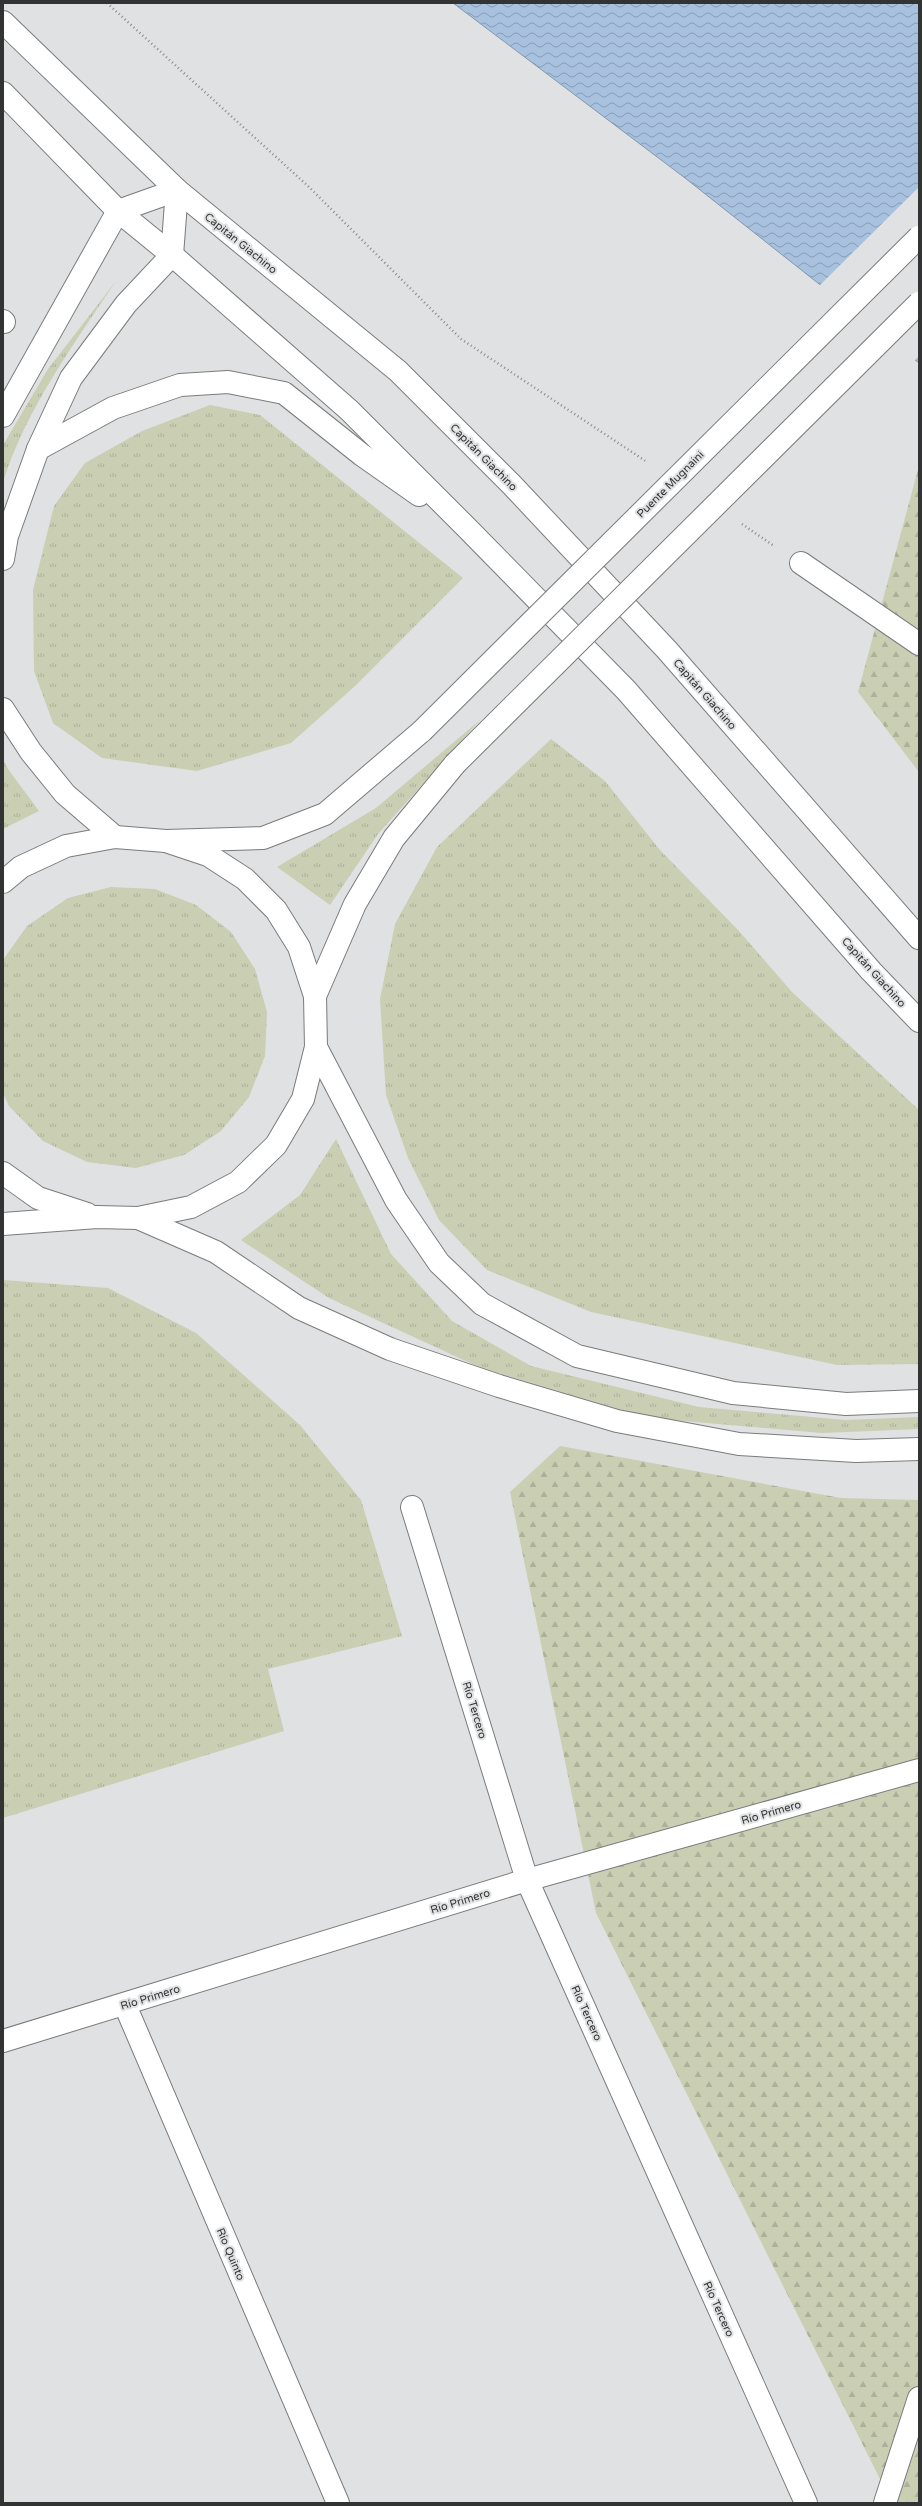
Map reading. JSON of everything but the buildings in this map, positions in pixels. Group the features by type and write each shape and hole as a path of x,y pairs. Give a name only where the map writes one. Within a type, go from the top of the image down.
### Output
{"main road":[{"name":"Capitán Giachino","path":"3,22 177,190 398,371 512,485 667,650 919,938"},
{"name":"Capitán Giachino","path":"3,93 118,211 172,255 348,410 468,529 626,690 871,971 919,1021"},
{"path":"3,416 118,211 177,190 172,255 126,304 71,378 38,449 7,536 3,559"},
{"name":"Puente Mugnaini","path":"166,841 263,838 325,814 422,731 919,237"},
{"path":"315,996 355,904 394,838 455,764 919,303"},
{"path":"38,449 113,408 180,385 235,383 284,393 362,455 468,529"},
{"path":"801,563 919,644"},
{"path":"3,709 31,752 65,794 115,837"},
{"path":"3,882 21,867 66,846 115,837 166,841 208,855 245,879 276,910 299,947 315,996 316,1047 303,1099 276,1145 238,1182 190,1207 138,1218 97,1217 3,1224"},
{"path":"316,1047 396,1200 439,1263 482,1304 577,1356 732,1393 846,1404 919,1401"},
{"path":"3,1173 38,1198 97,1217"},
{"path":"138,1218 216,1252 299,1308 390,1349 499,1386 617,1421 739,1444 856,1451 919,1449"},
{"name":"Río Tercero","path":"412,1507 527,1880 806,2503"},
{"name":"Río Primero","path":"3,2042 527,1880 919,1770"},
{"name":"Río Quinto","path":"125,2005 338,2503"},
{"path":"885,2503 919,2398"}],"path":[{"path":"107,3 309,187 461,339 654,466"},
{"path":"741,524 801,563"}],"green space":[{"path":"116,281 52,378 24,429 3,482 3,445 48,369"},
{"path":"210,405 260,415 463,578 354,687 291,743 197,771 102,758 53,723 34,671 33,590 54,506 85,463 142,431"},
{"path":"919,466 919,772 858,692"},
{"path":"480,720 378,834 330,905 277,867 376,808"},
{"path":"551,739 605,781 660,850 739,931 792,992 919,1110 919,1364 837,1365 591,1312 487,1270 439,1220 408,1158 386,1095 380,999 395,924 437,847"},
{"path":"3,759 8,769 39,811 3,829"},
{"path":"111,887 155,889 196,905 231,932 255,969 267,1012 265,1056 249,1097 221,1131 184,1155 136,1168 87,1162 43,1141 9,1106 3,1093 3,960 27,926 68,898"},
{"path":"336,1139 391,1254 452,1321 531,1366 699,1407 845,1420 919,1417 919,1429 822,1433 649,1418 481,1368 329,1298 241,1240 300,1195"},
{"path":"3,1280 108,1288 196,1333 300,1425 361,1500 402,1636 268,1669 284,1731 3,1818"},
{"path":"560,1446 841,1498 919,1500 919,2503 892,2503 596,1913 510,1492"}],"water":[{"path":"453,3 919,3 919,363 685,178"}],"pier":[{"path":"919,187 919,356 914,361 819,286"}]}
